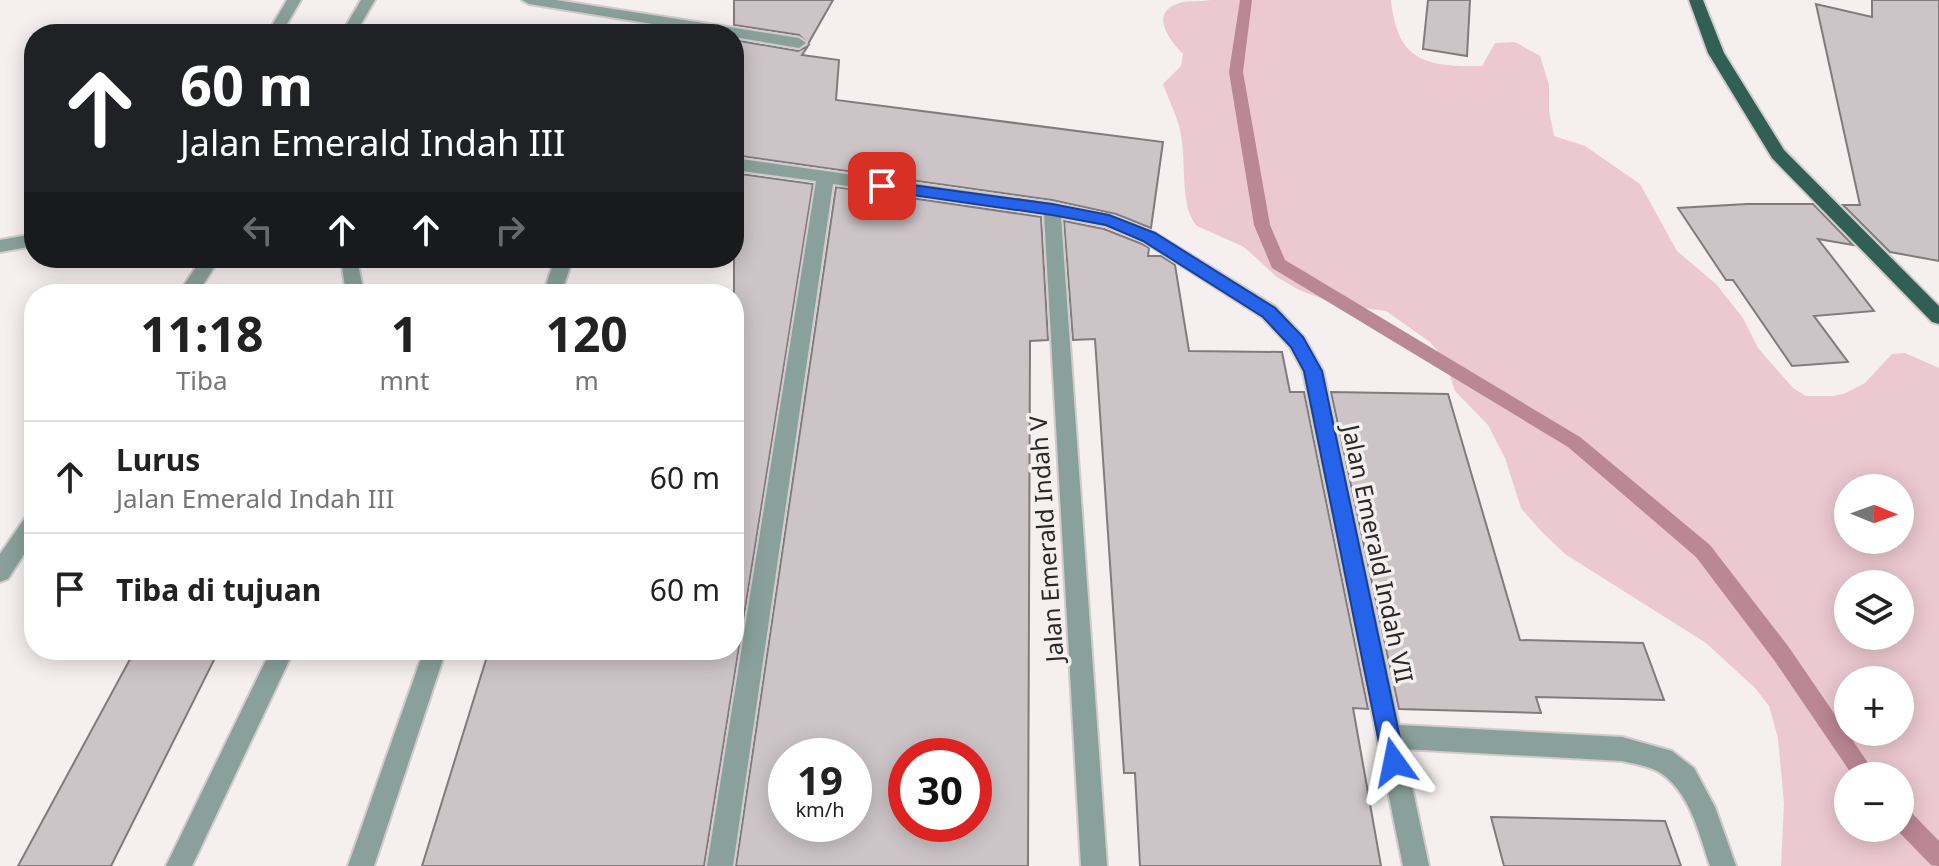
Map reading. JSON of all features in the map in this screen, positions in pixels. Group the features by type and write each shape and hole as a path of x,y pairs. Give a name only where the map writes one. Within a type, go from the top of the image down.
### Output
{"main road":[{"path":"1696,0 1716,53 1778,154 1937,313"}],"street":[{"path":"280,24 294,0"},
{"path":"354,24 368,0"},
{"path":"529,0 680,24"},
{"path":"744,34 799,43"},
{"name":"Jalan Emerald Indah VII","path":"744,166 1052,209 1109,221 1149,237 1269,312 1297,342 1313,371 1416,866"},
{"path":"720,866 825,179"},
{"name":"Jalan Emerald Indah V","path":"1052,209 1094,866"},
{"path":"0,246 24,242"},
{"path":"0,572 24,536"},
{"path":"179,866 278,660"},
{"path":"361,866 432,660"},
{"path":"1388,736 1622,749 1663,760 1685,777 1706,816 1723,866"}],"shaded area":[{"path":"1391,0 1394,21 1408,48 1418,57 1445,65 1482,66 1495,43 1515,42 1540,56 1549,85 1549,110 1554,136 1585,146 1640,184 1677,251 1716,284 1743,318 1758,348 1793,388 1806,396 1846,393 1865,383 1892,354 1905,353 1939,368 1939,866 1781,866 1784,803 1778,738 1769,706 1755,688 1706,643 1565,554 1541,531 1521,508 1505,458 1488,425 1455,391 1445,360 1430,342 1386,311 1336,304 1299,290 1277,277 1244,247 1197,226 1187,206 1182,138 1163,84 1181,66 1183,54 1164,27 1165,13 1179,3"}],"building":[{"path":"734,0 833,0 808,44 799,35 734,24"},
{"path":"1428,0 1470,0 1467,56 1423,49"},
{"path":"1872,0 1939,0 1939,261 1890,252 1843,205 1860,205 1816,4 1872,17"},
{"path":"744,42 798,51 808,46 802,55 839,60 836,100 1163,142 1151,228 1116,214 1052,200 744,156"},
{"path":"744,174 813,184 744,616 744,284 734,284 734,268 744,268"},
{"path":"836,187 1041,217 1048,340 1030,341 1028,866 736,866"},
{"path":"1813,204 1853,245 1818,239 1874,311 1814,316 1848,362 1792,366 1733,280 1726,280 1678,208"},
{"path":"1064,221 1104,229 1142,244 1149,248 1148,256 1161,256 1175,265 1189,351 1282,352 1290,392 1304,392 1368,709 1353,708 1381,866 1140,866 1135,773 1124,773 1095,339 1073,340"},
{"path":"1331,392 1448,394 1520,640 1643,643 1664,700 1536,697 1541,713 1399,709"},
{"path":"130,660 214,660 111,866 18,866"},
{"path":"486,660 737,660 704,866 422,866"},
{"path":"1491,817 1665,821 1681,866 1504,866"}],"waterway":[{"path":"1246,0 1236,72 1262,225 1278,264 1574,442 1703,551 1781,653 1856,762"},
{"path":"1914,831 1939,857"}],"route":[{"path":"882,186 1052,209 1109,221 1149,237 1269,312 1297,342 1313,371 1394,762"}]}
